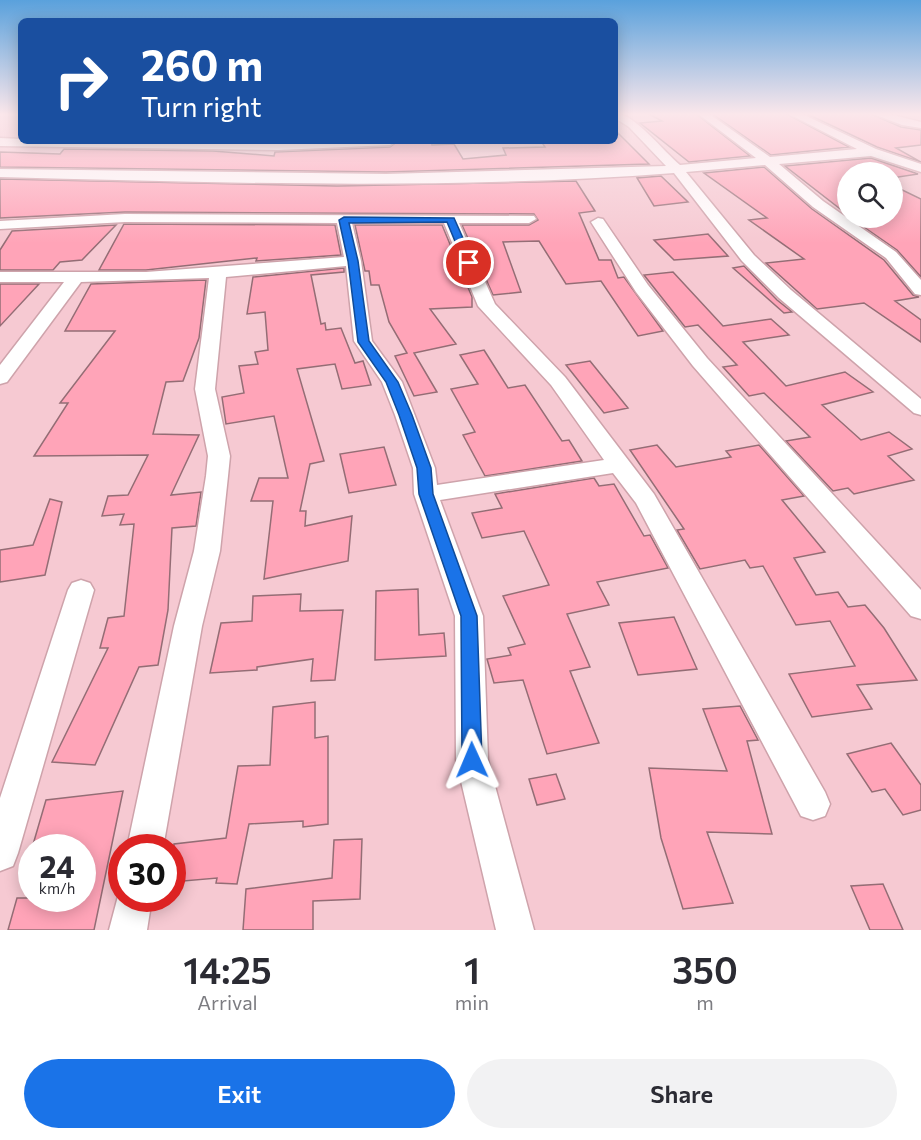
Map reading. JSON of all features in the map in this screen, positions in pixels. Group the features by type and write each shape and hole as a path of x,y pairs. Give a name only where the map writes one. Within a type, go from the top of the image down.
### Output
{"street":[{"path":"662,156 677,170 748,258 778,287 921,409"},
{"path":"762,156 818,204 891,255 921,290"},
{"path":"0,173 364,178 677,170 827,156"},
{"path":"885,156 921,168"},
{"path":"0,225 125,218 529,219"},
{"path":"344,220 353,261 363,342 392,382 405,415 424,468 426,494 469,616 472,760 515,930"},
{"path":"450,220 488,306 558,381 646,500 813,804"},
{"path":"598,222 642,288 700,362 921,608"},
{"path":"0,277 218,273 353,261"},
{"path":"148,834 188,626 207,551 217,476 219,456 205,389 218,273"},
{"path":"1,374 76,277"},
{"path":"426,494 619,465"},
{"path":"0,853 81,590"},
{"path":"128,930 132,912"}],"building":[{"path":"0,156 461,156 463,159 491,156 641,156 649,164 386,172 0,167"},
{"path":"682,156 746,156 689,162"},
{"path":"871,158 883,162 837,162 837,206 785,166"},
{"path":"764,167 812,209 884,260 913,295 919,297 895,301 921,320 921,342 864,303 817,309 766,263 804,259 749,220 767,218 704,173"},
{"path":"903,169 918,174 903,176"},
{"path":"661,176 688,202 654,206 637,178"},
{"path":"0,179 337,186 576,181 595,211 579,213 599,260 611,260 618,278 624,277 663,331 638,336 601,281 566,284 539,241 503,242 521,292 493,295 462,225 529,225 538,220 534,214 125,212 0,218"},
{"path":"903,190 921,199 921,277 897,250 865,228 903,228"},
{"path":"124,224 335,225 341,255 256,261 257,258 146,270 99,270"},
{"path":"116,225 82,260 60,262 53,270 0,270 0,250 12,231"},
{"path":"355,225 442,225 472,297 472,307 430,309 456,344 414,353 437,392 414,396 395,356 407,353 389,322 379,285 371,285 369,271 365,271"},
{"path":"708,234 728,256 674,260 654,240"},
{"path":"744,266 792,312 784,313 733,268"},
{"path":"344,268 344,272 311,275 321,324 325,323 326,330 341,328 355,363 363,361 371,385 342,389 335,364 297,369 324,461 310,464 300,511 306,511 305,526 352,516 348,561 264,579 273,501 251,501 259,478 288,478 274,416 226,424 222,397 244,393 239,366 258,364 255,352 268,350 265,312 247,314 253,277"},
{"path":"673,272 723,326 771,319 789,335 743,342 786,386 845,372 873,392 822,405 861,440 889,432 912,449 888,456 914,480 854,494 848,488 833,491 786,441 810,437 764,393 749,396 723,367 737,365 698,325 685,327 644,275"},
{"path":"206,280 199,338 183,381 166,382 153,434 199,435 171,495 201,492 196,526 172,528 168,610 158,665 139,667 95,765 52,762 108,648 100,648 108,618 124,616 134,524 120,525 124,514 102,516 108,496 128,495 148,455 34,456 68,403 60,403 115,331 65,331 91,284"},
{"path":"0,284 39,284 0,326"},
{"path":"484,350 508,388 525,385 562,441 569,440 582,461 485,476 463,435 475,432 451,389 478,384 460,355"},
{"path":"590,361 628,408 604,413 566,365"},
{"path":"657,445 676,467 731,457 726,451 759,445 804,496 782,500 825,552 794,558 816,595 838,592 848,607 865,605 884,628 917,680 857,685 872,709 812,717 789,674 855,666 830,621 796,625 763,566 750,568 745,560 700,569 677,530 684,529 630,450"},
{"path":"384,447 396,485 349,493 340,454"},
{"path":"594,478 599,486 614,484 644,536 650,535 668,568 597,582 609,605 567,614 590,667 570,671 599,743 547,754 523,680 494,683 487,659 511,655 508,648 525,644 503,596 549,585 524,531 482,538 472,513 502,508 495,494"},
{"path":"50,499 62,502 45,575 0,582 0,550 33,545"},
{"path":"418,589 419,635 444,633 446,656 375,660 376,591"},
{"path":"301,594 300,611 343,610 335,680 311,681 313,659 257,667 257,670 210,673 221,623 252,621 253,596"},
{"path":"674,617 697,669 638,675 619,623"},
{"path":"315,702 315,738 328,736 328,824 303,827 303,821 249,824 237,884 216,883 217,878 186,881 186,843 226,838 238,766 270,765 273,707"},
{"path":"740,706 758,740 747,741 772,834 707,832 733,903 683,909 661,838 649,768 727,771 703,709"},
{"path":"891,743 921,785 921,810 903,815 885,789 872,792 847,754"},
{"path":"556,774 565,799 537,805 529,779"},
{"path":"123,791 114,834 108,834 108,863 94,930 8,930 17,898 18,912 96,912 96,834 36,834 46,800"},
{"path":"362,839 360,899 313,901 313,930 243,930 246,889 332,878 334,840"},
{"path":"883,884 903,930 870,930 851,886"}],"route":[{"path":"469,263 450,220 344,220 353,261 363,342 392,382 405,415 424,468 426,494 469,616 472,760"}]}
